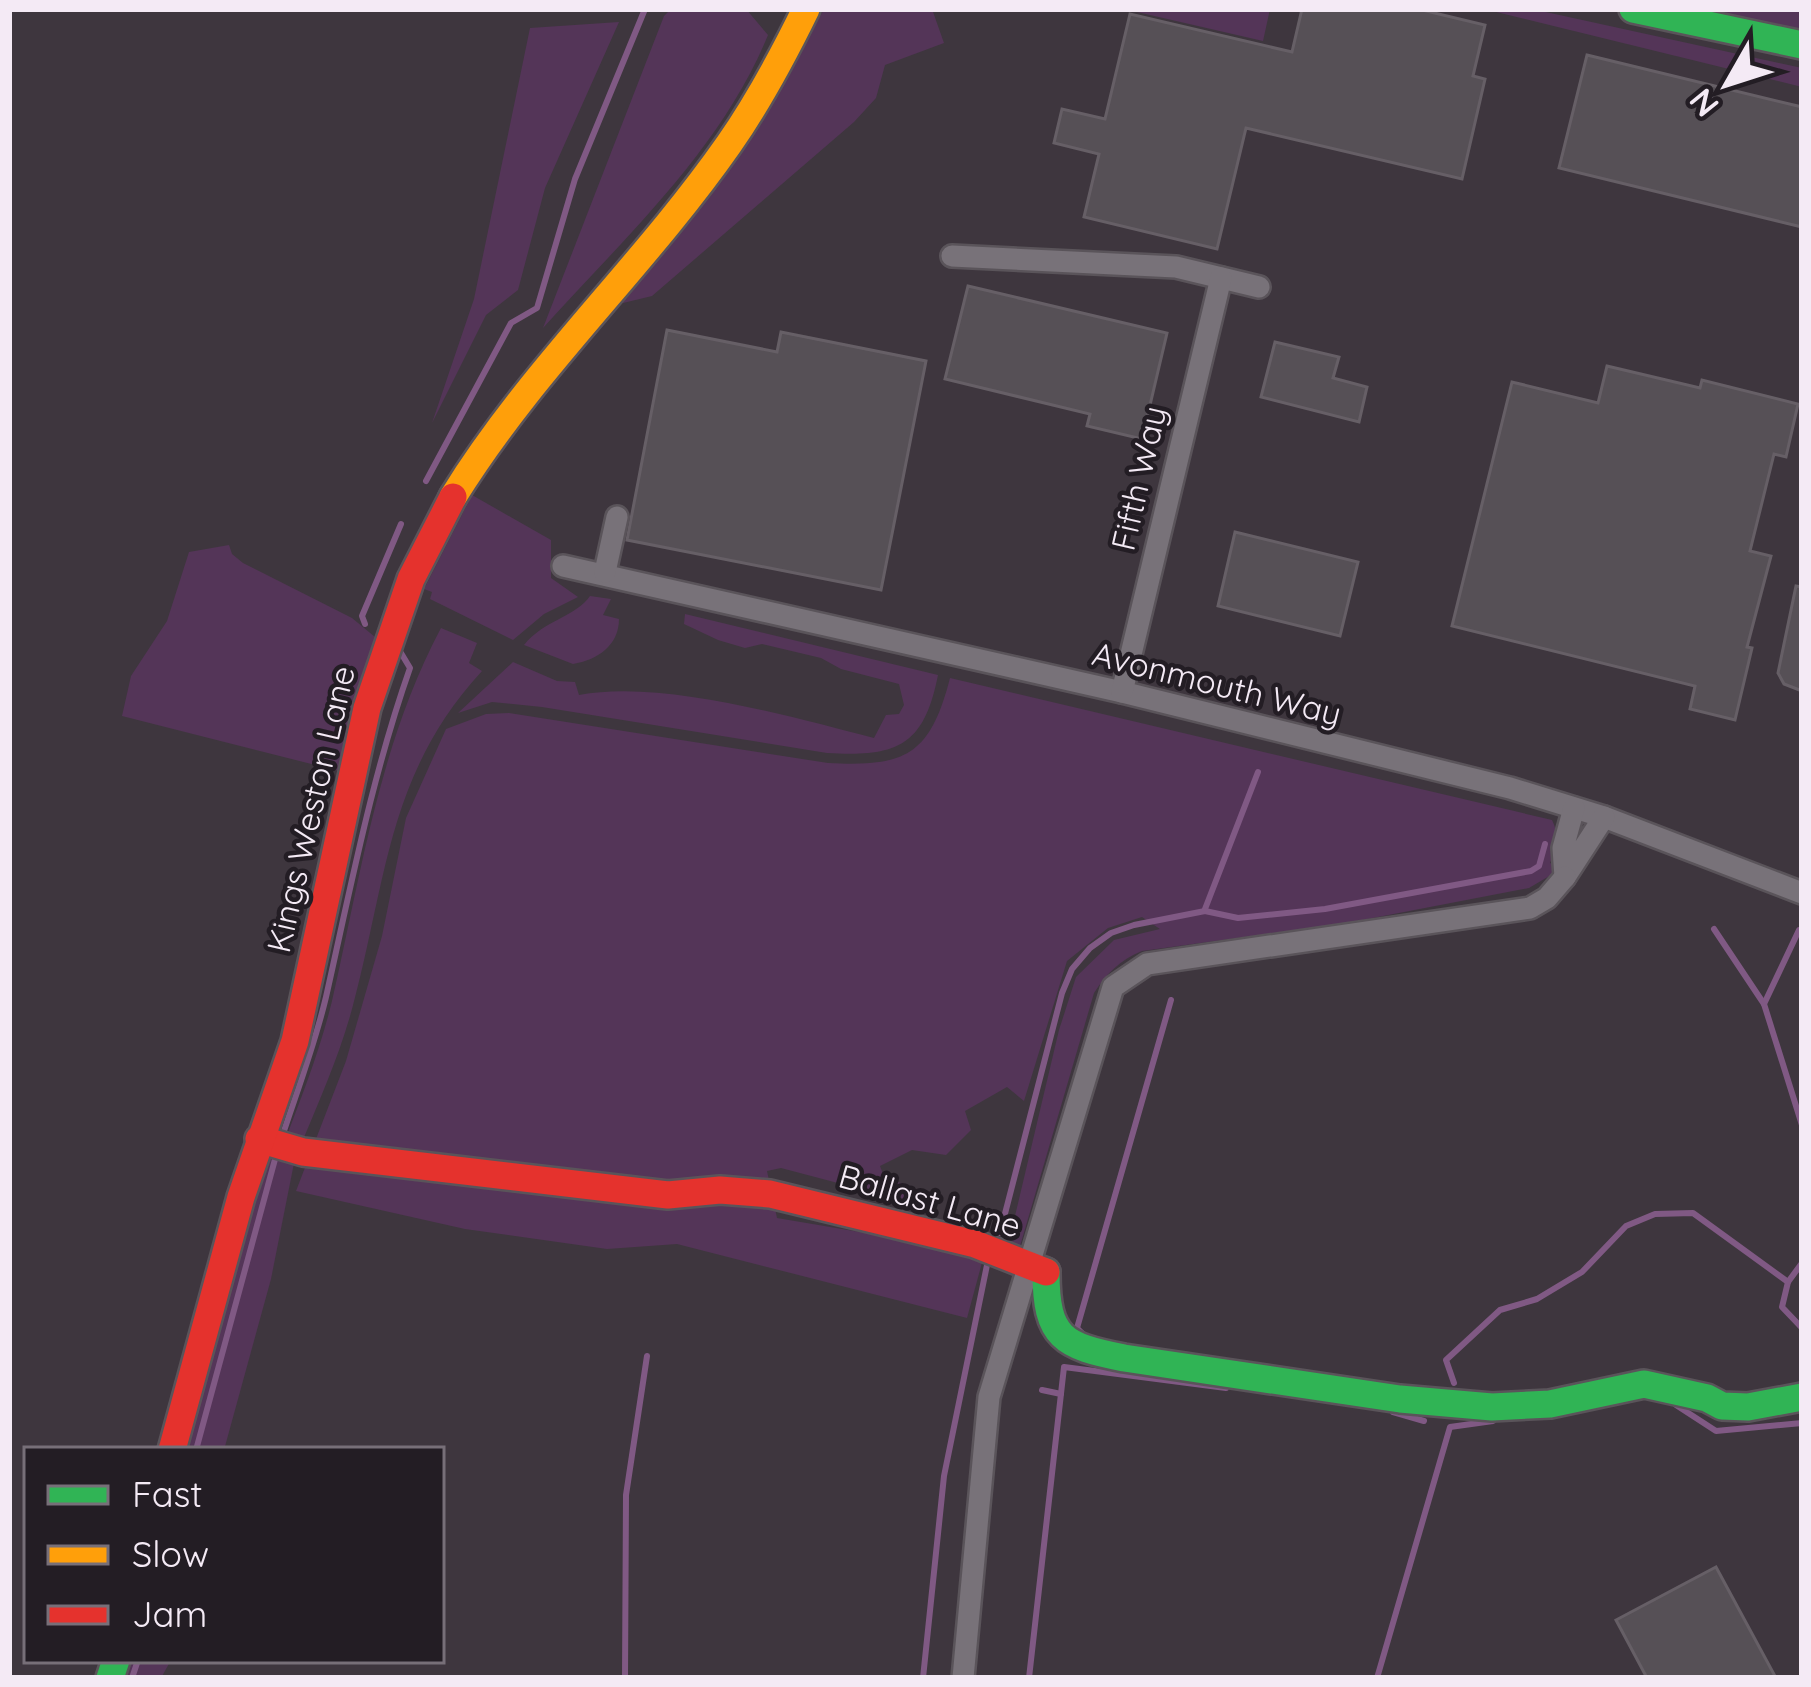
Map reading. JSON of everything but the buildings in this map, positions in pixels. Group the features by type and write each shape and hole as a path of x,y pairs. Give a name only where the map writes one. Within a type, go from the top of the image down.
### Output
{"main road":[{"path":"1633,9 1802,45"},
{"name":"Kings Weston Lane","path":"173,1447 211,1293 294,1045 357,737 392,626 441,517 524,393 695,193 758,105 803,14"},
{"name":"Ballast Lane","path":"260,1139 302,1152 668,1195 720,1190 770,1193 975,1244 1046,1270 1045,1311 1052,1329 1081,1350 1124,1358 1400,1399 1492,1407 1550,1404 1644,1384 1707,1398 1722,1406 1748,1407 1802,1397"}],"street":[{"path":"952,256 1176,266 1259,287"},
{"name":"Fifth Way","path":"1122,692 1221,278"},
{"path":"605,572 617,517"},
{"name":"Avonmouth Way","path":"563,566 1122,692 1510,788 1604,817 1802,892"},
{"path":"1565,877 1563,848 1574,808"},
{"path":"962,1678 989,1397 1113,986 1147,964 1531,908 1565,877 1604,817"}],"shaded area":[{"path":"671,9 746,9 768,35 748,77 698,154 543,328 664,16"},
{"path":"824,9 932,9 944,43 885,65 876,98 854,122 652,296 619,304 617,294 760,123"},
{"path":"1124,9 1270,9 1263,41"},
{"path":"1484,9 1532,9 1802,68 1802,87"},
{"path":"1700,9 1802,9 1802,31"},
{"path":"619,22 545,188 518,290 486,315 432,423 474,299 530,28"},
{"path":"472,495 551,540 551,578 578,597 544,614 513,640 430,599 432,592 424,589"},
{"path":"229,545 243,563 352,618 375,637 339,771 122,716 131,676 167,621 189,552"},
{"path":"590,596 611,599 603,615 619,619 611,644 599,655 573,664 524,645 577,609"},
{"path":"685,614 938,675 932,699 915,732 903,742 889,749 851,754 542,707 492,702 458,713 513,662 557,681 575,682 579,695 612,691 687,696 874,738 886,715 899,714 904,705 899,684 841,669 821,658 762,644 745,648 718,640 684,624"},
{"path":"441,628 477,643 469,663 482,671 451,710 408,789 341,1044 300,1147 284,1143 327,1019 387,764"},
{"path":"950,678 1552,820 1556,842 1550,863 1555,865 1551,875 1529,888 1347,923 1142,951 1121,963 1094,993 1018,1253 992,1238 1010,1237 1076,977 1114,940 1160,929 1142,917 1108,928 1067,961 1024,1101 1007,1087 965,1111 971,1130 946,1155 912,1150 880,1166 885,1179 909,1185 906,1201 781,1168 767,1171 777,1218 960,1249 983,1259 967,1318 677,1244 607,1249 465,1229 296,1191 346,1061 382,936 406,818 446,729 486,714 509,713 828,763 877,762 910,751 923,740"},
{"path":"270,1148 296,1153 271,1279 225,1447 181,1447"},
{"path":"125,1663 169,1663 161,1678 121,1678"}],"waterway":[{"path":"426,481 511,323 537,308 575,179 645,9"},
{"path":"365,624 362,616 401,524"},
{"path":"282,1137 322,1015 373,790 410,668 401,653"},
{"path":"1205,909 1258,772"},
{"path":"1000,1233 1062,993 1072,969 1111,933 1205,911 1238,918 1325,909 1531,871 1539,866 1545,844"},
{"path":"1714,929 1764,1004"},
{"path":"1799,930 1764,1004 1802,1125"},
{"path":"1084,1335 1077,1328 1171,1000"},
{"path":"197,1447 277,1152"},
{"path":"1454,1383 1446,1360 1500,1310 1537,1299 1582,1272 1626,1226 1655,1214 1693,1213 1788,1282"},
{"path":"1802,1263 1788,1282 1782,1307 1802,1328"},
{"path":"923,1678 944,1476 987,1265"},
{"path":"625,1678 626,1495 647,1356"},
{"path":"1029,1678 1064,1367 1226,1388"},
{"path":"1042,1390 1061,1394"},
{"path":"1676,1405 1716,1431 1802,1423"},
{"path":"1393,1412 1424,1421"},
{"path":"1377,1678 1450,1427 1493,1421"},
{"path":"132,1678 137,1663"}],"traffic: fast":[{"path":"1633,9 1802,45"},
{"path":"1046,1272 1050,1312 1062,1335 1086,1349 1124,1358 1400,1399 1492,1407 1550,1404 1644,1384 1707,1398 1722,1406 1748,1407 1802,1397"},
{"path":"110,1678 115,1663"}],"traffic: slow":[{"path":"453,497 517,405 729,144 806,9"}],"traffic: jam":[{"path":"173,1447 241,1197 295,1041 367,708 411,579 453,497"},
{"path":"259,1139 303,1152 668,1195 720,1190 770,1194 975,1244 1046,1272"}]}
